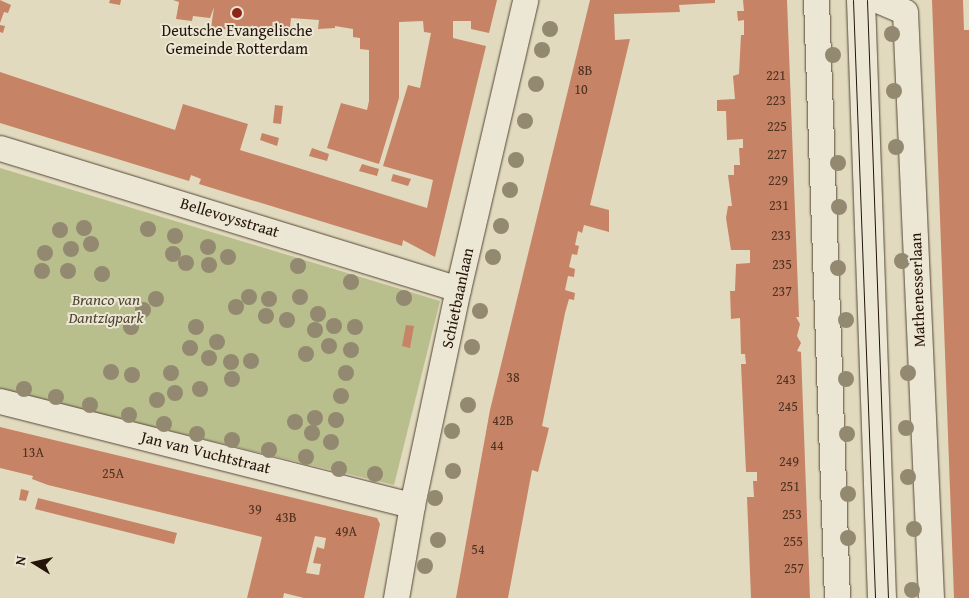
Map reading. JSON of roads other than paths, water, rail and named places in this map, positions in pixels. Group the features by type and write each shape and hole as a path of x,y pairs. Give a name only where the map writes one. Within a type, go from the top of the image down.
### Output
{"street":[{"name":"Schietbaanlaan","path":"396,598 412,505 458,289 525,0"},
{"path":"816,0 837,598"},
{"path":"861,0 882,598"},
{"name":"Mathenesserlaan","path":"877,0 905,12 931,598"},
{"name":"Bellevoysstraat","path":"0,148 458,289"},
{"name":"Jan van Vuchtstraat","path":"0,401 412,505"}],"tram line":[{"path":"853,0 875,598"},
{"path":"867,0 888,598"}],"place":[{"name":"Deutsche Evangelische Gemeinde Rotterdam","path":"237,13"}],"park label":[{"name":"Branco van Dantzigpark","path":"106,308"}]}
